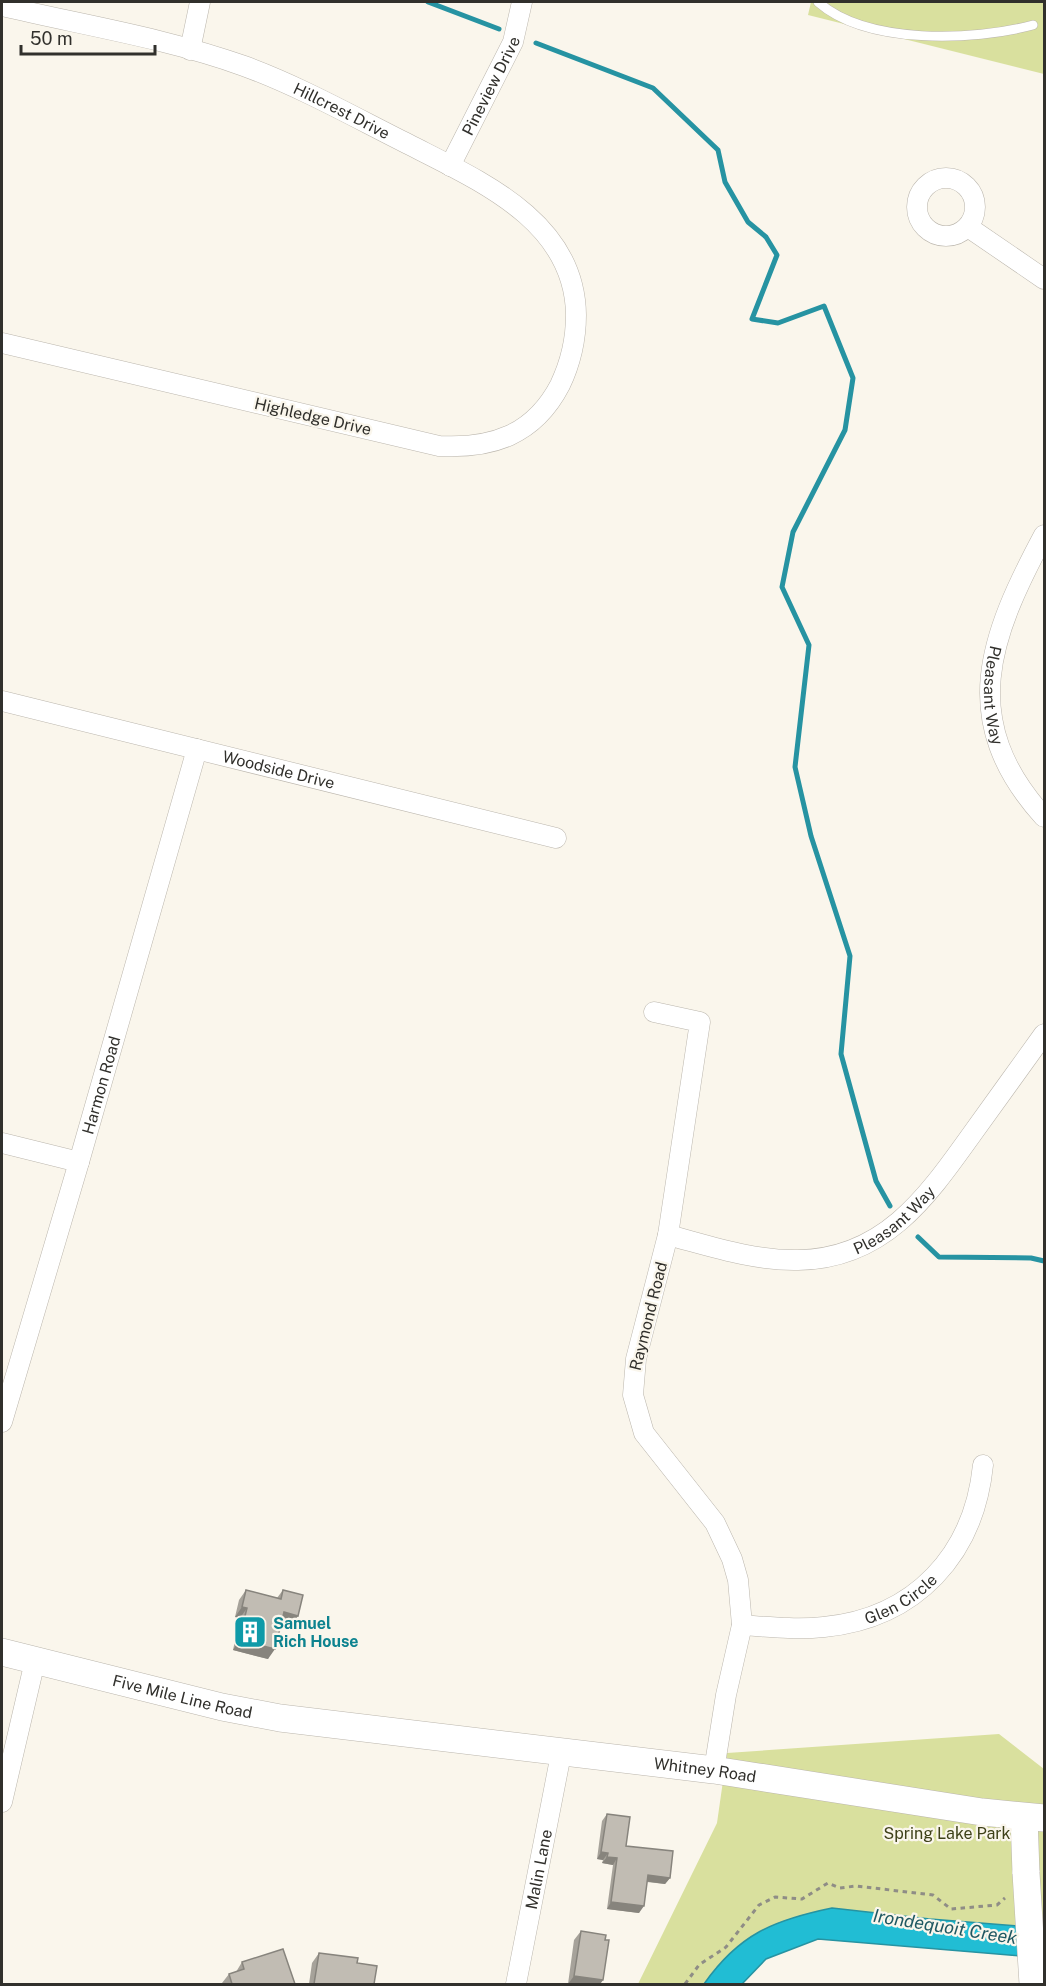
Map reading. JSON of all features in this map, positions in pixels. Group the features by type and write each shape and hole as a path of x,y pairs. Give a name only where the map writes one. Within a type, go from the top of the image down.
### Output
{"main road":[{"name":"Five Mile Line Road","path":"2,1652 222,1707 366,1729"},
{"name":"Whitney Road","path":"366,1729 561,1754 714,1770 1034,1817"},
{"path":"1033,1984 1019,1885 1034,1817"}],"street":[{"path":"190,50 200,2"},
{"name":"Pineview Drive","path":"450,166 500,73 516,32 522,2"},
{"name":"Hillcrest Drive","path":"2,6 190,50 290,84 450,166 510,200 535,221 551,239 566,265 576,299 574,343"},
{"path":"968,227 1044,279"},
{"name":"Highledge Drive","path":"2,343 439,446 470,448 505,439 533,421 553,398 568,368 574,343"},
{"name":"Pleasant Way","path":"1044,535 1016,588 996,643 990,700 994,727 1010,770 1044,817"},
{"name":"Woodside Drive","path":"2,701 556,837"},
{"name":"Harmon Road","path":"2,1422 80,1162 197,749"},
{"name":"Raymond Road","path":"654,1012 700,1022 668,1235 636,1359 633,1386 637,1414 654,1448 698,1498 724,1541 738,1580 742,1624 726,1695 714,1770"},
{"name":"Pleasant Way","path":"668,1235 755,1256 800,1260 848,1251 873,1240 897,1225 933,1188 1044,1034"},
{"path":"2,1143 80,1162"},
{"name":"Glen Circle","path":"742,1624 801,1629 846,1624 892,1608 912,1596 929,1582 958,1549 976,1506 984,1465"},
{"path":"2,1802 35,1661"},
{"name":"Malin Lane","path":"516,1984 561,1754"}],"lane":[{"path":"818,2 856,22 906,34 1002,33 1033,25"}],"path":[{"path":"685,1984 699,1965 726,1947 759,1905 775,1897 802,1899 828,1883 840,1888 856,1886 933,1895 951,1909 998,1905 1019,1885"}],"green space":[{"path":"811,2 1044,2 1044,74 808,15"},
{"name":"Spring Lake Park","path":"999,1734 1044,1769 1044,1942 863,1915 716,1967 704,1984 638,1984 717,1823 727,1753"}],"water":[{"name":"Irondequoit Creek","path":"832,1908 1044,1928 1044,1958 818,1939 766,1959 742,1984 704,1984 731,1953 759,1932 792,1918"}],"building":[{"path":"246,1590 281,1599 283,1590 303,1595 298,1616 284,1612 275,1649 239,1640 247,1608 242,1607"},
{"path":"607,1814 630,1817 626,1846 673,1851 670,1878 648,1875 644,1906 611,1902 617,1858 607,1857 608,1853 601,1852"},
{"path":"581,1931 606,1935 605,1940 609,1940 603,1980 574,1976"},
{"path":"283,1949 295,1984 232,1984 229,1974 244,1969 242,1962"},
{"path":"319,1953 358,1958 357,1963 377,1966 374,1984 314,1984"}],"waterway":[{"path":"428,2 499,29"},
{"path":"536,43 653,88 718,150 725,182 748,222 766,237 777,255 752,319 778,323 824,306 853,378 845,430 793,532 782,587 809,645 795,767 811,836 850,956 841,1054 876,1181 890,1206"},
{"path":"918,1237 939,1257 1031,1258 1044,1261"}],"place":[{"name":"Samuel Rich House","path":"250,1632"}]}
